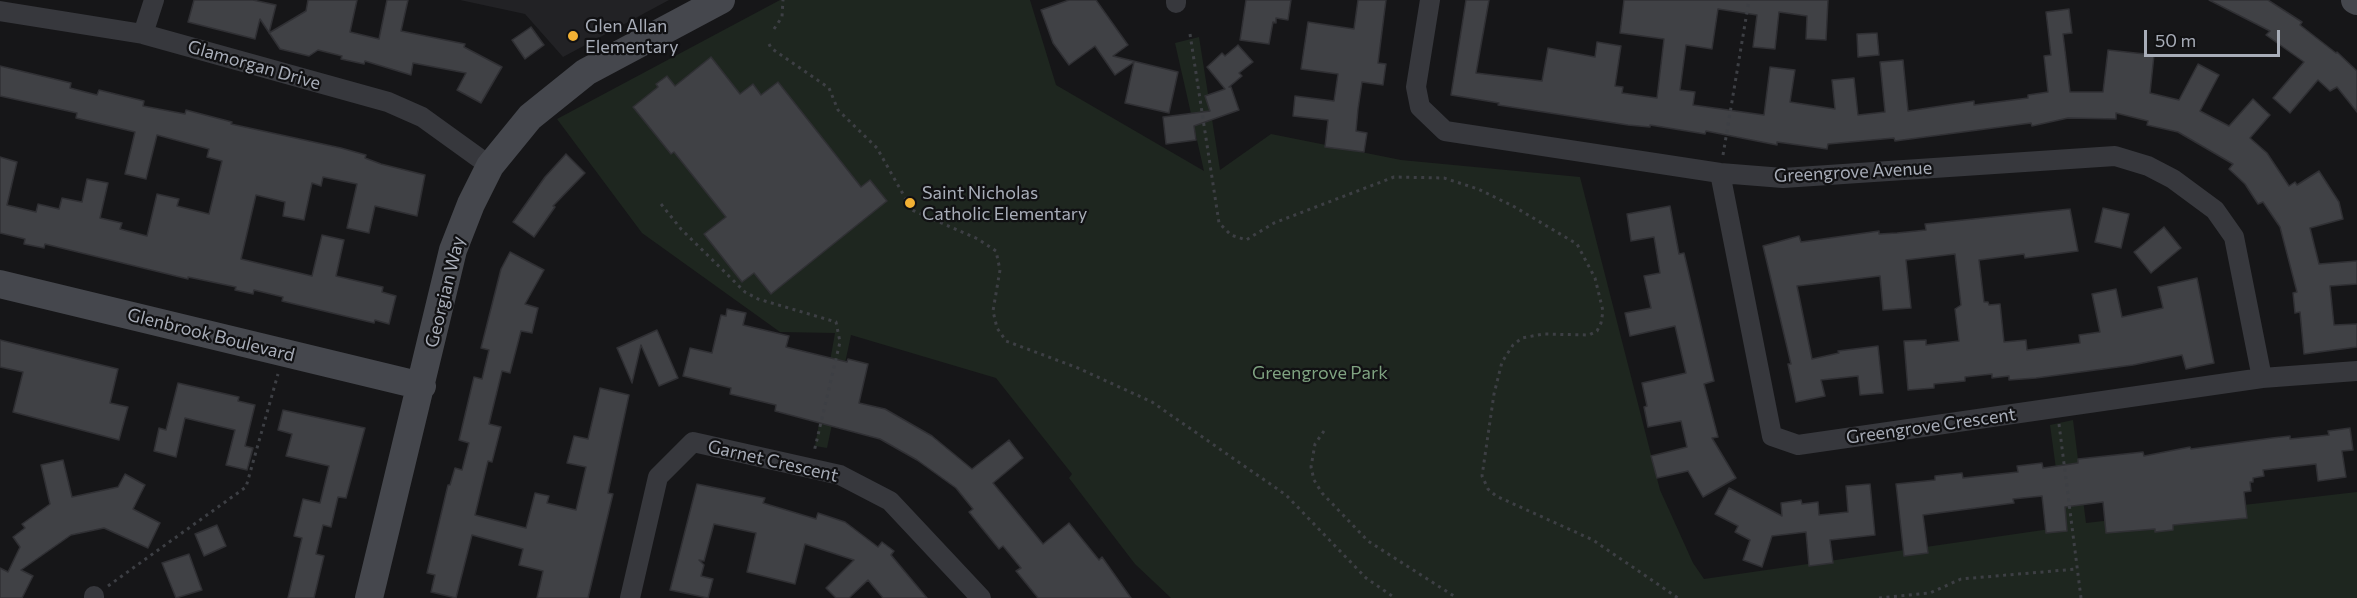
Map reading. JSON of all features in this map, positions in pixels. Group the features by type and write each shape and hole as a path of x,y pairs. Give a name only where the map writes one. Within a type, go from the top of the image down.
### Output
{"street":[{"path":"143,34 154,0"},
{"name":"Georgian Way","path":"369,598 453,250 471,204 490,166 530,117 579,77 721,0"},
{"name":"Greengrove Avenue","path":"1430,0 1416,87 1420,107 1445,131 1720,173 1782,178 2115,156 2148,166 2173,179 2215,210 2234,237 2262,378"},
{"name":"Glamorgan Drive","path":"0,11 143,34 388,102 422,117 490,166"},
{"name":"Greengrove Crescent","path":"1720,173 1772,436 1798,445 2262,378 2357,371"},
{"name":"Glenbrook Boulevard","path":"0,284 422,386"},
{"name":"Garnet Crescent","path":"630,598 658,477 693,441 840,475 890,501 981,598"}],"path":[{"path":"774,29 782,16 783,0"},
{"path":"1720,173 1749,0"},
{"path":"1190,34 1219,223 1231,235 1246,240 1274,223 1394,177 1424,177 1444,178 1478,189 1513,206 1577,244 1595,278 1603,311 1601,322 1597,331 1588,335 1543,334 1522,338 1513,345 1502,362 1494,394 1482,476 1488,489 1496,496 1593,540 1678,598"},
{"path":"769,44 771,48 829,88 838,110 877,148 912,210 978,239 996,250 1000,270 993,311 997,328 1006,341 1088,372 1152,402 1286,495 1366,578 1395,598"},
{"path":"661,204 745,292 758,299 836,322 840,342 811,468"},
{"path":"94,597 246,487 284,352"},
{"path":"2056,408 2081,598"},
{"path":"1324,431 1315,444 1311,467 1314,480 1322,493 1368,541 1457,598"},
{"path":"1879,598 1930,593 1961,579 2077,569"}],"shaded area":[{"name":"Glen Allan Elementary","path":"460,0 669,0 563,57 525,14"}],"green space":[{"name":"Greengrove Park","path":"780,0 1030,0 1056,85 1204,171 1175,43 1199,37 1220,170 1271,134 1401,160 1580,177 1660,490 1693,563 1704,579 2064,527 2050,425 2073,420 2086,523 2357,492 2357,598 1171,598 1135,564 1069,478 1072,474 996,378 851,335 827,448 815,446 835,333 780,332 642,233 557,119"}],"building":[{"path":"194,0 253,0 276,5 269,33 260,19 255,39 188,22"},
{"path":"308,0 357,0 350,32 379,39 387,0 408,0 401,31 465,44 464,47 502,67 481,103 457,90 466,73 413,63 411,75 365,61 364,64 341,59 342,56 318,50 309,56 280,49 269,33 306,11"},
{"path":"1069,0 1096,0 1128,45 1113,56 1178,72 1169,113 1125,103 1134,62 1115,75 1095,46 1069,65 1053,43 1041,10"},
{"path":"1246,0 1291,0 1288,20 1276,18 1276,23 1273,22 1269,44 1240,40"},
{"path":"1358,0 1386,0 1378,63 1386,64 1383,85 1362,82 1358,109 1356,131 1367,133 1364,152 1325,147 1328,120 1293,116 1295,96 1334,101 1338,74 1301,69 1308,22 1354,29"},
{"path":"1466,0 1489,0 1476,73 1542,81 1548,48 1595,57 1597,42 1621,46 1615,86 1623,87 1622,93 1657,98 1664,39 1620,33 1624,0 1828,0 1826,40 1806,39 1807,16 1779,12 1775,49 1753,47 1757,15 1718,9 1712,49 1686,45 1680,90 1695,92 1693,105 1764,115 1770,67 1795,70 1790,102 1835,109 1832,80 1854,78 1858,115 1885,112 1880,62 1903,60 1908,111 1974,101 1974,105 2028,98 2028,95 2048,92 2044,56 2051,55 2046,12 2069,9 2072,33 2063,34 2070,92 2103,92 2108,50 2154,55 2150,93 2179,100 2198,64 2219,75 2200,111 2229,126 2253,99 2270,115 2250,138 2267,153 2289,186 2295,182 2297,185 2319,171 2339,202 2343,219 2310,228 2319,264 2357,261 2357,284 2330,286 2334,325 2357,324 2357,347 2304,354 2300,312 2295,313 2293,293 2297,292 2280,227 2263,202 2258,204 2245,184 2229,169 2233,164 2178,132 2147,125 2148,121 2116,113 2116,119 2068,118 2032,126 2031,123 1895,141 1894,138 1828,144 1827,149 1777,142 1777,145 1706,131 1705,134 1650,125 1650,127 1628,125 1498,105 1499,103 1451,95"},
{"path":"2209,0 2268,0 2302,22 2300,25 2337,52 2357,71 2357,112 2337,87 2330,91 2318,80 2290,113 2273,98 2304,62 2266,35 2270,31"},
{"path":"531,27 544,45 525,59 512,40"},
{"path":"1877,33 1879,55 1858,57 1857,34"},
{"path":"1238,45 1253,62 1239,73 1242,76 1229,87 1231,87 1239,110 1194,126 1196,140 1166,144 1163,117 1210,111 1205,96 1225,89 1207,67 1222,53 1225,56"},
{"name":"Saint Nicholas Catholic Elementary","path":"711,57 740,94 753,84 761,95 778,82 861,187 870,180 887,201 771,294 754,273 742,282 704,234 726,217 674,152 671,154 633,107 658,87 656,84 667,76 675,86"},
{"path":"0,66 71,83 70,88 97,95 99,90 144,101 143,106 185,114 186,110 232,122 231,124 341,148 366,155 365,158 381,164 425,175 417,216 375,206 369,233 347,228 357,184 323,177 321,186 312,183 304,220 283,216 285,202 256,195 241,259 312,276 322,235 344,240 336,276 383,287 382,292 396,296 389,324 375,320 374,323 282,301 283,297 254,290 253,294 235,290 236,287 188,277 188,279 45,244 44,248 24,244 25,239 0,233 0,157 17,162 7,205 36,212 38,204 59,209 62,198 82,202 87,179 108,183 100,218 122,223 120,229 147,236 157,194 179,199 177,206 209,214 222,161 207,157 209,149 157,135 146,179 125,174 135,132 76,118 77,113 0,96"},
{"path":"566,154 585,173 553,206 555,207 534,237 513,222 545,177"},
{"path":"1670,206 1679,254 1684,253 1714,381 1704,384 1718,437 1712,438 1736,478 1703,497 1688,471 1657,478 1651,456 1687,447 1681,421 1648,427 1644,407 1647,406 1642,383 1686,373 1675,326 1630,336 1625,313 1651,308 1644,276 1660,273 1654,237 1631,241 1627,214"},
{"path":"2103,208 2129,214 2121,248 2095,242"},
{"path":"2070,209 2078,251 2025,258 2024,254 1979,260 1984,302 1988,302 1989,305 2000,304 2004,342 2026,340 2027,350 2080,343 2079,335 2100,332 2092,294 2116,289 2122,317 2163,308 2158,287 2197,278 2214,363 2186,369 2182,355 2133,365 2036,378 2009,380 2009,376 1992,378 1992,374 1965,377 1965,381 1934,384 1934,388 1908,390 1904,341 1926,340 1926,345 1959,341 1955,309 1961,305 1955,254 1906,260 1911,308 1883,310 1880,276 1797,286 1812,359 1839,353 1838,351 1878,346 1883,393 1860,395 1858,376 1821,380 1825,396 1796,402 1788,364 1791,364 1763,246 1799,236 1801,242 1879,231 1879,234 1897,233 1926,230 1925,224"},
{"path":"2164,227 2181,248 2151,273 2134,252"},
{"path":"510,252 544,270 525,304 538,308 532,333 521,331 510,373 502,371 489,424 501,427 492,462 488,461 475,515 526,528 535,493 549,496 547,503 576,510 586,467 567,463 574,436 588,439 600,388 629,395 608,493 613,494 588,598 537,598 543,571 519,565 523,549 472,535 456,598 431,592 435,575 427,573 448,485 450,485 455,468 462,470 469,443 459,440 474,377 482,379 489,350 481,348 501,269"},
{"path":"727,309 746,313 743,325 789,336 786,347 847,362 848,359 868,364 859,403 885,409 932,436 972,469 1009,440 1023,458 993,483 1043,544 1069,523 1099,560 1102,557 1131,598 1038,598 1016,571 1021,568 1003,546 999,549 981,527 969,512 973,509 956,488 917,460 880,439 775,411 776,405 730,394 731,388 683,376 690,348 712,353 721,315 726,316"},
{"path":"657,330 678,378 659,386 641,345 632,383 617,348"},
{"path":"0,340 118,369 110,403 128,407 119,440 13,412 23,372 0,367"},
{"path":"178,383 239,397 238,401 255,405 245,446 253,448 247,470 226,465 235,430 185,418 176,457 154,451 159,428 166,430"},
{"path":"283,410 365,428 346,498 338,497 331,527 323,525 316,554 324,556 314,598 288,598 302,538 294,536 303,499 320,503 329,466 286,456 292,434 278,430"},
{"path":"2350,428 2353,450 2342,451 2346,477 2318,481 2316,464 2263,470 2264,476 2253,478 2253,482 2250,482 2251,491 2244,492 2247,518 2173,525 2173,530 2155,532 2155,529 2106,533 2103,502 2065,507 2067,531 2046,533 2042,496 2013,499 2014,503 1923,515 1928,553 1904,556 1896,484 1935,480 1935,476 1962,473 1963,478 2018,472 2017,466 2042,463 2043,468 2078,463 2078,459 2143,452 2144,456 2190,447 2191,449 2290,436 2290,439 2329,435 2328,431"},
{"path":"63,460 72,497 118,487 125,474 145,485 133,509 160,523 148,548 104,528 71,535 21,570 33,576 22,598 0,598 0,568 8,572 20,547 13,537 25,528 22,524 50,504 41,465"},
{"path":"697,484 765,498 763,503 816,519 818,513 845,522 878,547 882,542 894,551 891,555 927,598 883,598 868,580 849,598 836,598 826,588 854,560 805,544 795,584 747,572 756,533 714,524 704,561 699,560 704,565 701,576 713,579 708,598 670,590"},
{"path":"1870,484 1875,535 1830,540 1833,563 1809,566 1806,532 1772,536 1762,567 1743,560 1750,540 1735,532 1738,526 1715,514 1729,488 1782,516 1781,503 1801,500 1802,504 1818,502 1819,515 1848,512 1846,486"},
{"path":"217,525 226,546 204,556 195,534"},
{"path":"189,554 202,590 176,598 162,563"}],"place":[{"name":"Glen Allan Elementary","path":"573,36"},
{"name":"Saint Nicholas Catholic Elementary","path":"910,203"}]}
